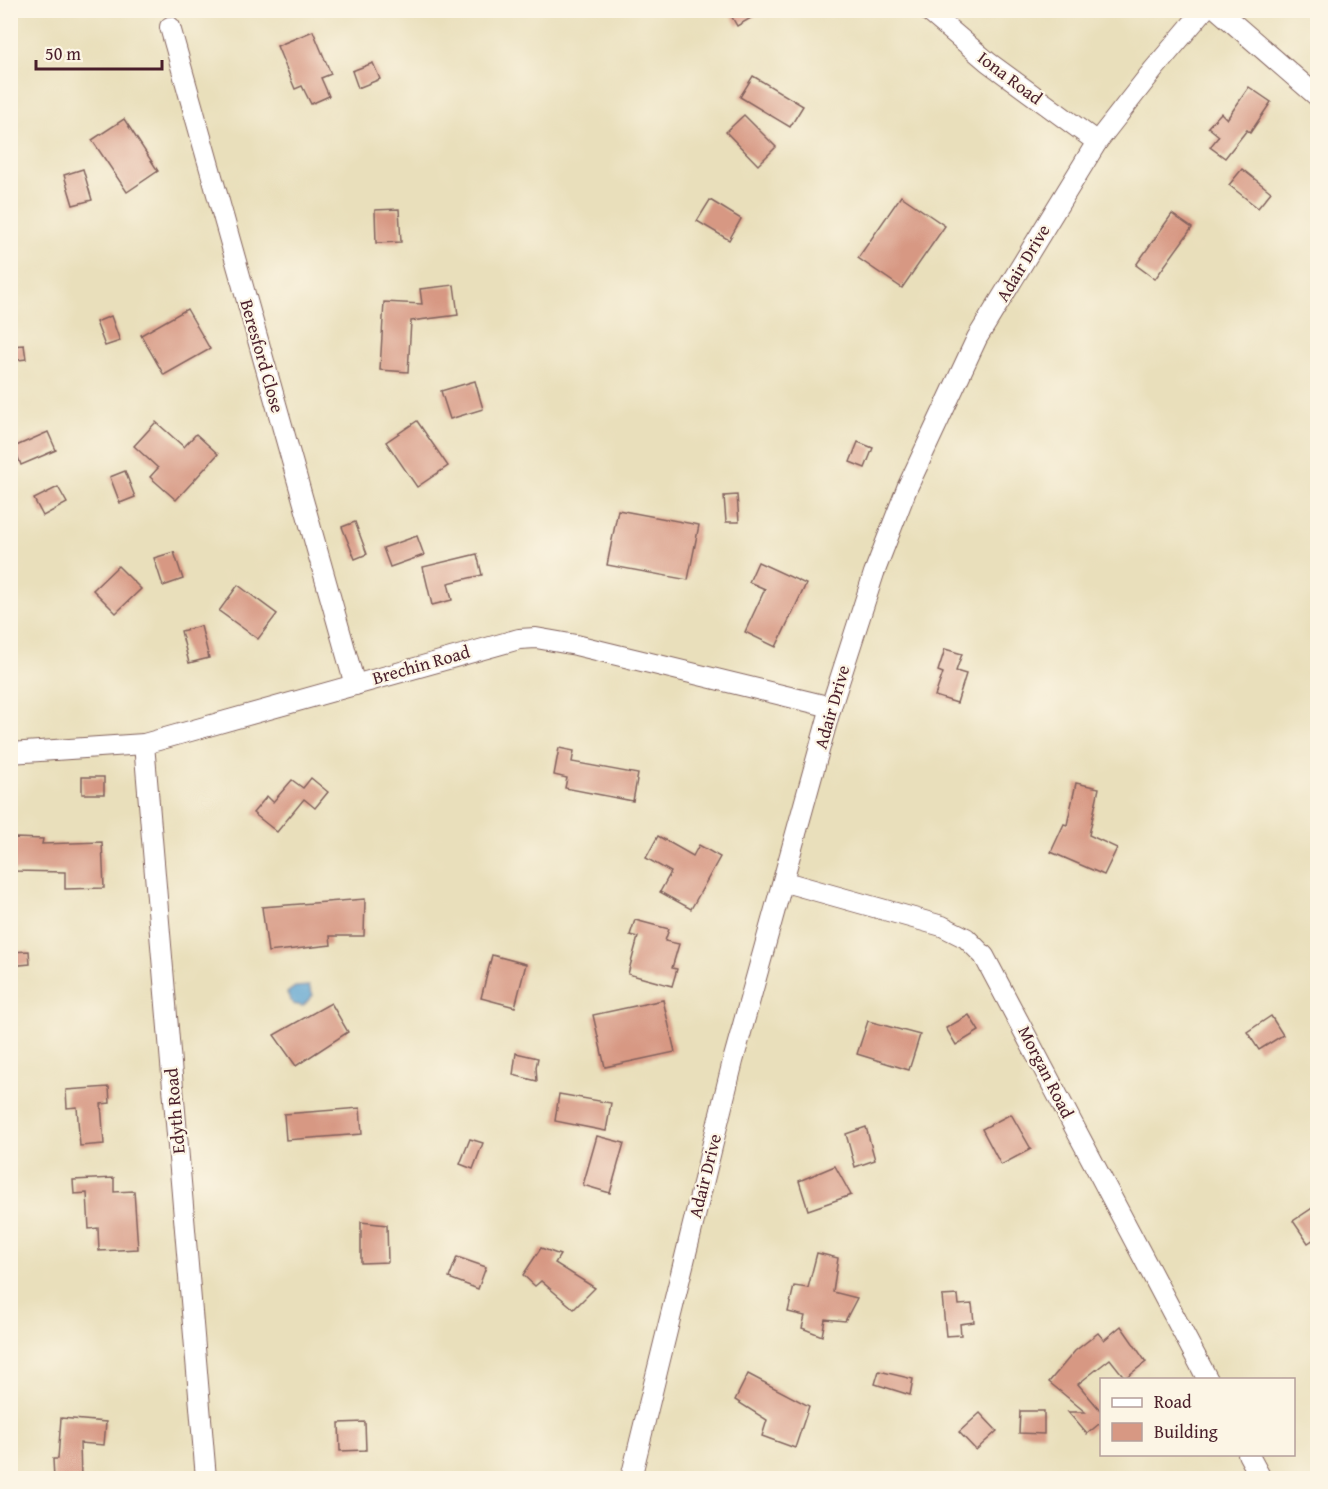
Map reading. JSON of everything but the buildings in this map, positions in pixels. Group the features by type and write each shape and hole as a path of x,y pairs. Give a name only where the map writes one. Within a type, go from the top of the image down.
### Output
{"street":[{"name":"Iona Road","path":"927,10 988,62 1097,142"},
{"name":"Adair Drive","path":"631,1479 734,1061 785,882 831,707 874,573 907,488 977,338 1097,142 1204,10"},
{"path":"1218,10 1317,97"},
{"name":"Beresford Close","path":"170,27 355,685"},
{"name":"Brechin Road","path":"10,753 144,744 475,650 536,638 588,648 831,707"},
{"name":"Edyth Road","path":"144,744 206,1479"},
{"name":"Morgan Road","path":"785,882 942,926 966,938 984,956 1207,1378"},
{"path":"1248,1456 1258,1477"}],"water":[{"path":"309,986 313,995 303,1006 293,1004 287,993 295,987"}]}
